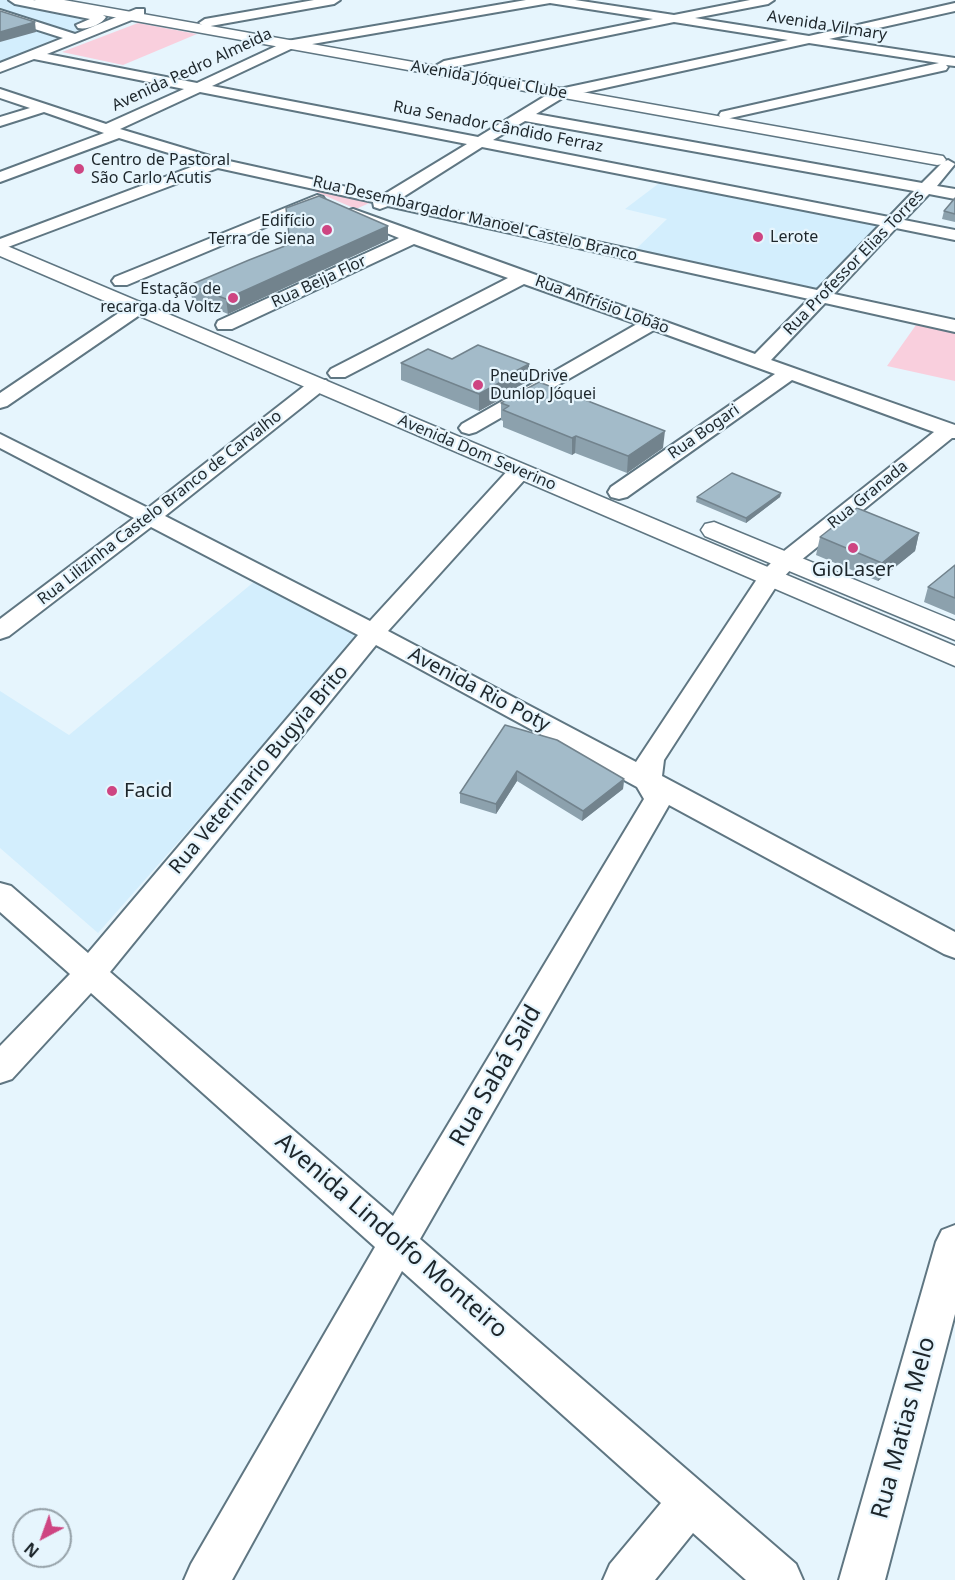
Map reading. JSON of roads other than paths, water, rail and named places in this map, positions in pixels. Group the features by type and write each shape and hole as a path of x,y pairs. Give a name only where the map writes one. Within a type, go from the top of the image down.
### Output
{"main road":[{"name":"Avenida Jóquei Clube","path":"41,0 206,23 444,65 726,115 947,160"},
{"name":"Avenida Jóquei Clube","path":"87,1 135,14 292,44 947,160"},
{"name":"Avenida Dom Severino","path":"0,227 7,244 138,308 469,428 619,492 955,657"},
{"name":"Avenida Dom Severino","path":"7,244 121,281 225,325 519,472 778,569 955,632"}],"street":[{"path":"15,0 100,17 98,20 57,32"},
{"path":"206,23 334,0"},
{"path":"312,42 547,0"},
{"name":"Avenida Vilmary","path":"552,0 955,63"},
{"path":"444,65 768,0"},
{"path":"357,216 390,200 560,93 585,90 804,39 955,7"},
{"path":"0,14 75,38"},
{"path":"0,68 135,14"},
{"name":"Avenida Pedro Almeida","path":"0,177 113,131 201,86 292,44 312,42"},
{"path":"925,58 955,50"},
{"name":"Rua Senador Cândido Ferraz","path":"33,55 955,235"},
{"path":"726,115 955,63"},
{"name":"Rua Desembargador Manoel Castelo Branco","path":"0,93 217,163 955,326"},
{"path":"0,122 43,108"},
{"path":"523,116 955,194"},
{"name":"Rua Professor Elias Torres","path":"759,361 925,189 947,160"},
{"path":"7,244 217,163"},
{"name":"Rua Anfrísio Lobão","path":"252,169 317,200 413,238 952,431"},
{"path":"121,281 317,200"},
{"name":"Rua Beija Flor","path":"225,325 413,238"},
{"name":"Rua Lilizinha Castelo Branco de Carvalho","path":"0,631 328,378 523,277"},
{"path":"0,402 138,308"},
{"path":"469,428 653,323"},
{"name":"Rua Bogari","path":"619,492 790,373"},
{"name":"Rua Granada","path":"778,569 952,431"},
{"name":"Avenida Rio Poty","path":"0,440 373,633 955,946"},
{"name":"Rua Veterinario Bugyia Brito","path":"0,1069 91,972 373,633 519,472"},
{"path":"647,780 650,760 778,569"},
{"name":"Rua Sabá Said","path":"207,1580 398,1242 658,799 647,780"},
{"name":"Avenida Lindolfo Monteiro","path":"4,904 91,972 780,1580"},
{"name":"Rua Matias Melo","path":"862,1580 955,1242"},
{"path":"626,1580 691,1502"}],"place":[{"name":"Centro de Pastoral São Carlo Acutis","path":"79,169"},
{"name":"Edifício Terra de Siena","path":"327,230"},
{"name":"Lerote","path":"758,237"},
{"name":"Estação de recarga da Voltz","path":"233,298"},
{"name":"PneuDrive Dunlop Jóquei","path":"478,385"},
{"name":"GioLaser","path":"853,548"},
{"name":"Facid","path":"112,791"}]}
